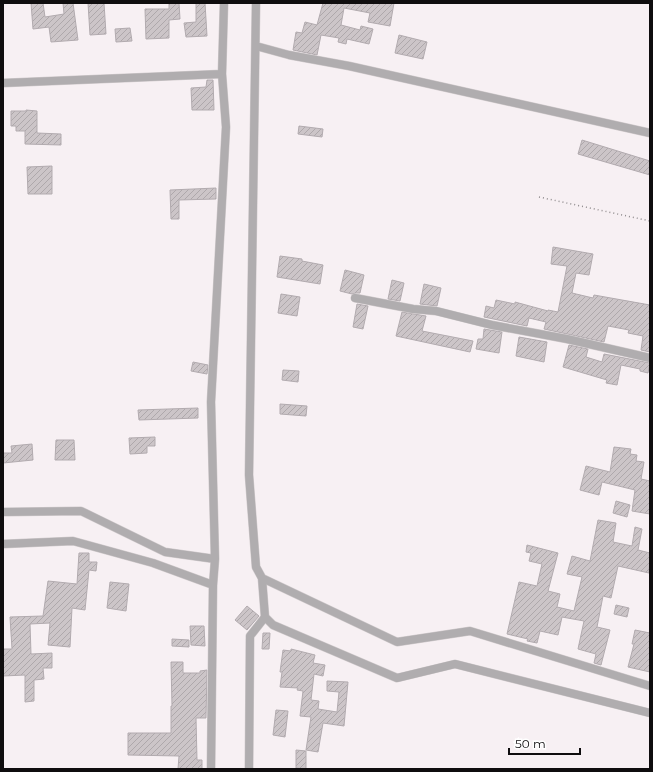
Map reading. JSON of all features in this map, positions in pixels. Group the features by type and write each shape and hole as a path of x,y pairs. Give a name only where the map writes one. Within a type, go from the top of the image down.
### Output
{"street":[{"path":"211,769 213,585 215,559 211,402 226,127 222,74 224,3"},
{"path":"249,769 250,636 265,617 262,578 256,567 249,475 256,3"},
{"path":"256,46 289,55 349,66 650,133"},
{"path":"3,83 222,74"},
{"path":"355,298 414,309 436,311 492,325 567,339 650,358"},
{"path":"3,512 81,511 165,552 215,559"},
{"path":"3,544 73,541 153,563 213,585"},
{"path":"262,578 397,642 470,631 650,686"},
{"path":"265,617 274,625 397,678 456,664 650,713"}],"path":[{"path":"539,197 650,221"}],"building":[{"path":"31,3 43,3 45,17 64,14 63,3 73,3 78,40 51,42 49,27 33,29"},
{"path":"88,3 104,3 106,34 90,35"},
{"path":"169,3 179,3 180,19 169,20 169,38 146,39 145,9 169,9"},
{"path":"196,3 205,3 207,36 186,37 184,23 196,22"},
{"path":"323,3 394,3 390,26 368,22 370,13 344,8 341,25 360,30 361,26 373,29 369,44 347,39 346,44 338,42 339,38 321,35 317,55 293,50 296,32 302,33 305,22 317,25"},
{"path":"130,28 132,41 116,42 115,29"},
{"path":"399,35 427,42 423,59 395,53"},
{"path":"207,80 213,80 214,110 192,110 191,88 206,87"},
{"path":"11,111 37,111 37,133 61,134 61,145 25,144 25,131 16,131 16,126 11,126"},
{"path":"299,126 323,129 322,137 298,134"},
{"path":"582,140 650,161 650,175 578,154"},
{"path":"52,166 52,194 28,194 27,167"},
{"path":"216,188 216,199 179,200 179,219 171,219 170,190"},
{"path":"553,247 593,254 589,275 576,273 572,293 593,298 594,295 650,305 650,352 641,350 643,336 628,333 629,330 608,326 604,342 544,329 546,322 529,318 527,326 484,317 486,306 494,308 496,300 515,304 515,302 548,311 558,312 567,266 551,264"},
{"path":"280,256 302,259 302,261 323,265 320,284 277,277"},
{"path":"345,270 364,275 360,293 352,294 340,291"},
{"path":"392,280 404,283 400,301 388,299"},
{"path":"424,284 441,288 437,306 420,304"},
{"path":"281,294 300,297 297,316 278,313"},
{"path":"357,304 368,306 363,329 353,327"},
{"path":"402,312 426,316 422,331 473,341 470,352 396,336"},
{"path":"484,329 502,332 499,353 476,349 478,339 483,339"},
{"path":"519,337 547,342 544,362 516,356"},
{"path":"569,345 588,349 586,357 602,362 604,354 650,363 648,373 640,371 640,369 621,365 617,385 606,383 607,380 563,367"},
{"path":"193,362 208,365 207,374 191,371"},
{"path":"283,370 299,371 298,382 282,380"},
{"path":"280,404 307,406 306,416 280,414"},
{"path":"198,408 198,418 139,420 138,410"},
{"path":"155,437 155,446 147,446 147,453 130,454 129,438"},
{"path":"56,440 74,440 75,460 55,460"},
{"path":"32,444 33,460 3,463 3,453 12,453 11,446"},
{"path":"614,447 631,449 630,454 637,455 636,461 644,462 641,479 650,481 650,514 632,511 635,490 602,482 599,495 580,490 586,466 610,472"},
{"path":"616,501 630,505 627,517 613,513"},
{"path":"598,520 616,523 613,542 632,546 635,527 642,529 638,550 650,553 649,573 618,566 611,598 603,596 597,627 610,630 601,665 594,663 596,654 578,649 584,621 562,617 558,635 540,631 537,643 527,641 528,639 507,634 519,582 537,586 542,564 529,561 531,553 526,552 527,545 558,553 548,591 560,594 557,607 574,611 582,577 567,574 572,556 590,561"},
{"path":"79,553 89,553 89,562 97,562 96,571 89,570 85,610 72,608 70,647 48,645 50,623 30,624 31,654 52,653 52,668 43,668 44,679 34,680 34,701 25,702 25,675 3,676 3,649 12,649 10,617 43,616 48,581 77,584"},
{"path":"110,582 129,584 126,611 107,608"},
{"path":"616,605 629,608 627,617 614,614"},
{"path":"247,606 259,616 247,630 235,620"},
{"path":"190,626 204,626 205,646 191,645"},
{"path":"635,630 650,633 650,672 628,667 634,644 632,644"},
{"path":"263,633 270,633 269,649 262,649"},
{"path":"172,639 189,640 189,647 172,646"},
{"path":"291,649 315,655 313,663 325,665 323,676 314,674 311,700 319,701 318,709 337,712 339,692 327,691 327,681 348,682 344,726 323,723 318,752 306,750 311,717 300,716 303,691 297,690 298,688 280,687 282,672 280,672 283,650 291,651"},
{"path":"171,662 183,662 183,673 200,673 200,671 207,670 206,718 196,718 197,760 202,760 202,769 178,769 179,756 128,755 128,733 171,733"},
{"path":"276,710 288,711 285,737 273,735"},
{"path":"296,750 306,751 306,769 296,768"}]}
